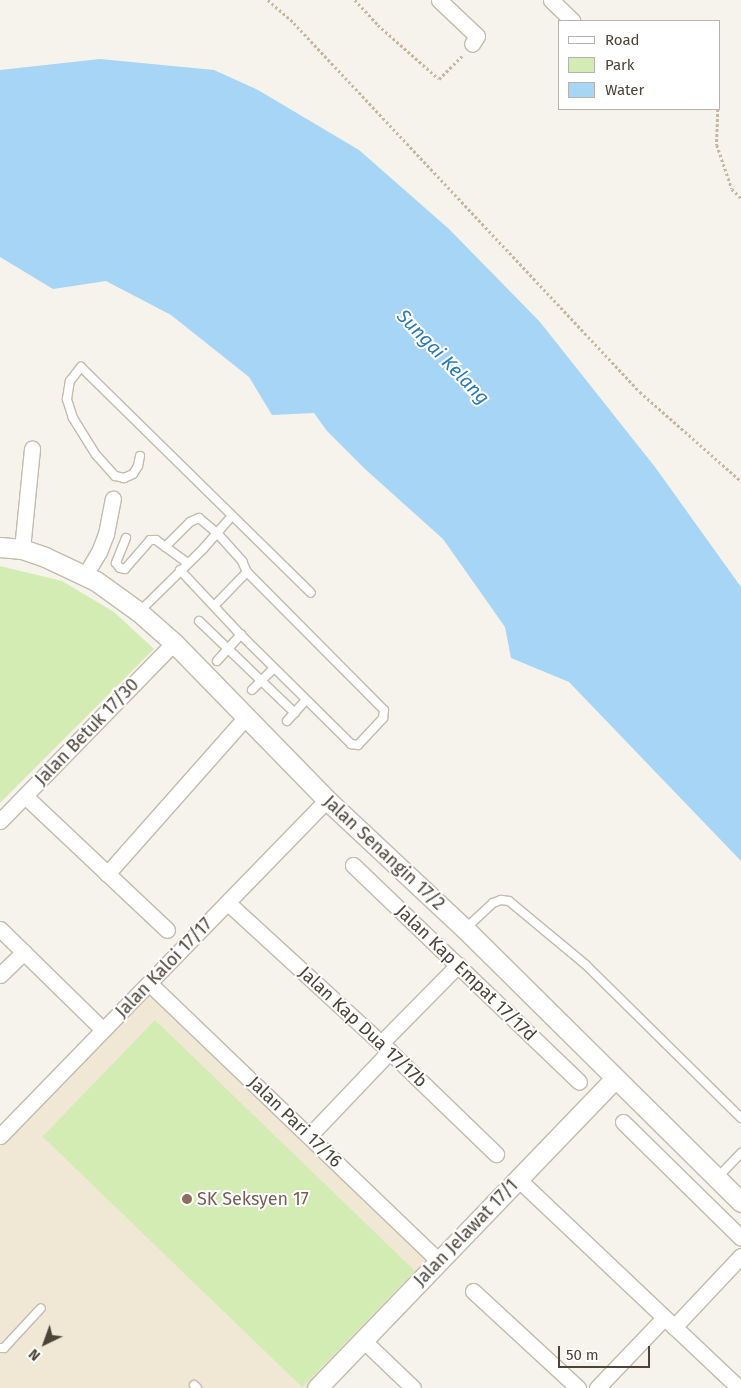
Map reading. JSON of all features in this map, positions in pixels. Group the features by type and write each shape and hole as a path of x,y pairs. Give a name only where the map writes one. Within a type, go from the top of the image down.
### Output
{"street":[{"path":"439,0 477,36 472,44"},
{"path":"551,0 572,20"},
{"path":"22,549 32,448"},
{"path":"85,575 99,552 106,534 113,498"},
{"name":"Jalan Senangin 17/2","path":"0,547 22,549 85,575 138,612 174,642 245,718 327,800 465,929 614,1079 741,1202"},
{"name":"Jalan Betuk 17/30","path":"0,821 174,642"},
{"path":"107,874 245,718"},
{"path":"25,796 166,930"},
{"name":"Jalan Kaloi 17/17","path":"0,1136 327,800"},
{"name":"Jalan Kap Empat 17/17d","path":"353,865 578,1082"},
{"name":"Jalan Kap Dua 17/17b","path":"228,903 386,1047 496,1154"},
{"path":"0,929 103,1030"},
{"path":"0,976 24,952"},
{"path":"310,1135 458,965"},
{"name":"Jalan Pari 17/16","path":"150,984 310,1135 439,1261"},
{"name":"Jalan Jelawat 17/1","path":"317,1388 614,1079"},
{"path":"623,1122 741,1238"},
{"path":"518,1179 739,1388"},
{"path":"596,1388 741,1256"},
{"path":"473,1291 578,1388"},
{"path":"363,1340 413,1388"}],"lane":[{"path":"140,456 138,466 132,474 124,478 115,476 96,455 74,418 67,399 70,381 81,367 310,594"},
{"path":"138,612 217,534 231,517"},
{"path":"165,547 190,522 199,518 242,561 247,572 379,704 384,710 384,718 358,745 351,744 274,668 180,570"},
{"path":"126,538 116,563 120,568 125,569 150,540 156,540 188,563"},
{"path":"214,606 247,572"},
{"path":"199,621 260,682 295,713"},
{"path":"217,661 241,634"},
{"path":"252,690 274,668"},
{"path":"287,722 306,700"},
{"path":"465,929 493,903 501,900 508,901 586,965 741,1118"},
{"path":"717,1178 741,1153"},
{"path":"0,1348 4,1348 41,1308"}],"path":[{"path":"268,0 294,23 640,392 741,481"},
{"path":"355,0 378,26 439,79 454,66 472,44"},
{"path":"718,110 717,145 732,189 741,198"}],"shaded area":[{"name":"SK Seksyen 17","path":"150,984 439,1261 317,1388 0,1388 0,1136"}],"green space":[{"path":"0,566 62,581 114,612 154,649 0,803"},
{"path":"155,1020 415,1271 302,1387 42,1137"}],"water":[{"name":"Sungai Kelang","path":"100,59 214,70 258,90 359,150 449,229 540,322 655,467 741,587 741,861 569,682 511,658 505,627 443,539 365,469 327,431 314,413 272,415 249,377 171,315 106,281 53,289 0,257 0,70"}],"place":[{"name":"SK Seksyen 17","path":"187,1199"}]}
